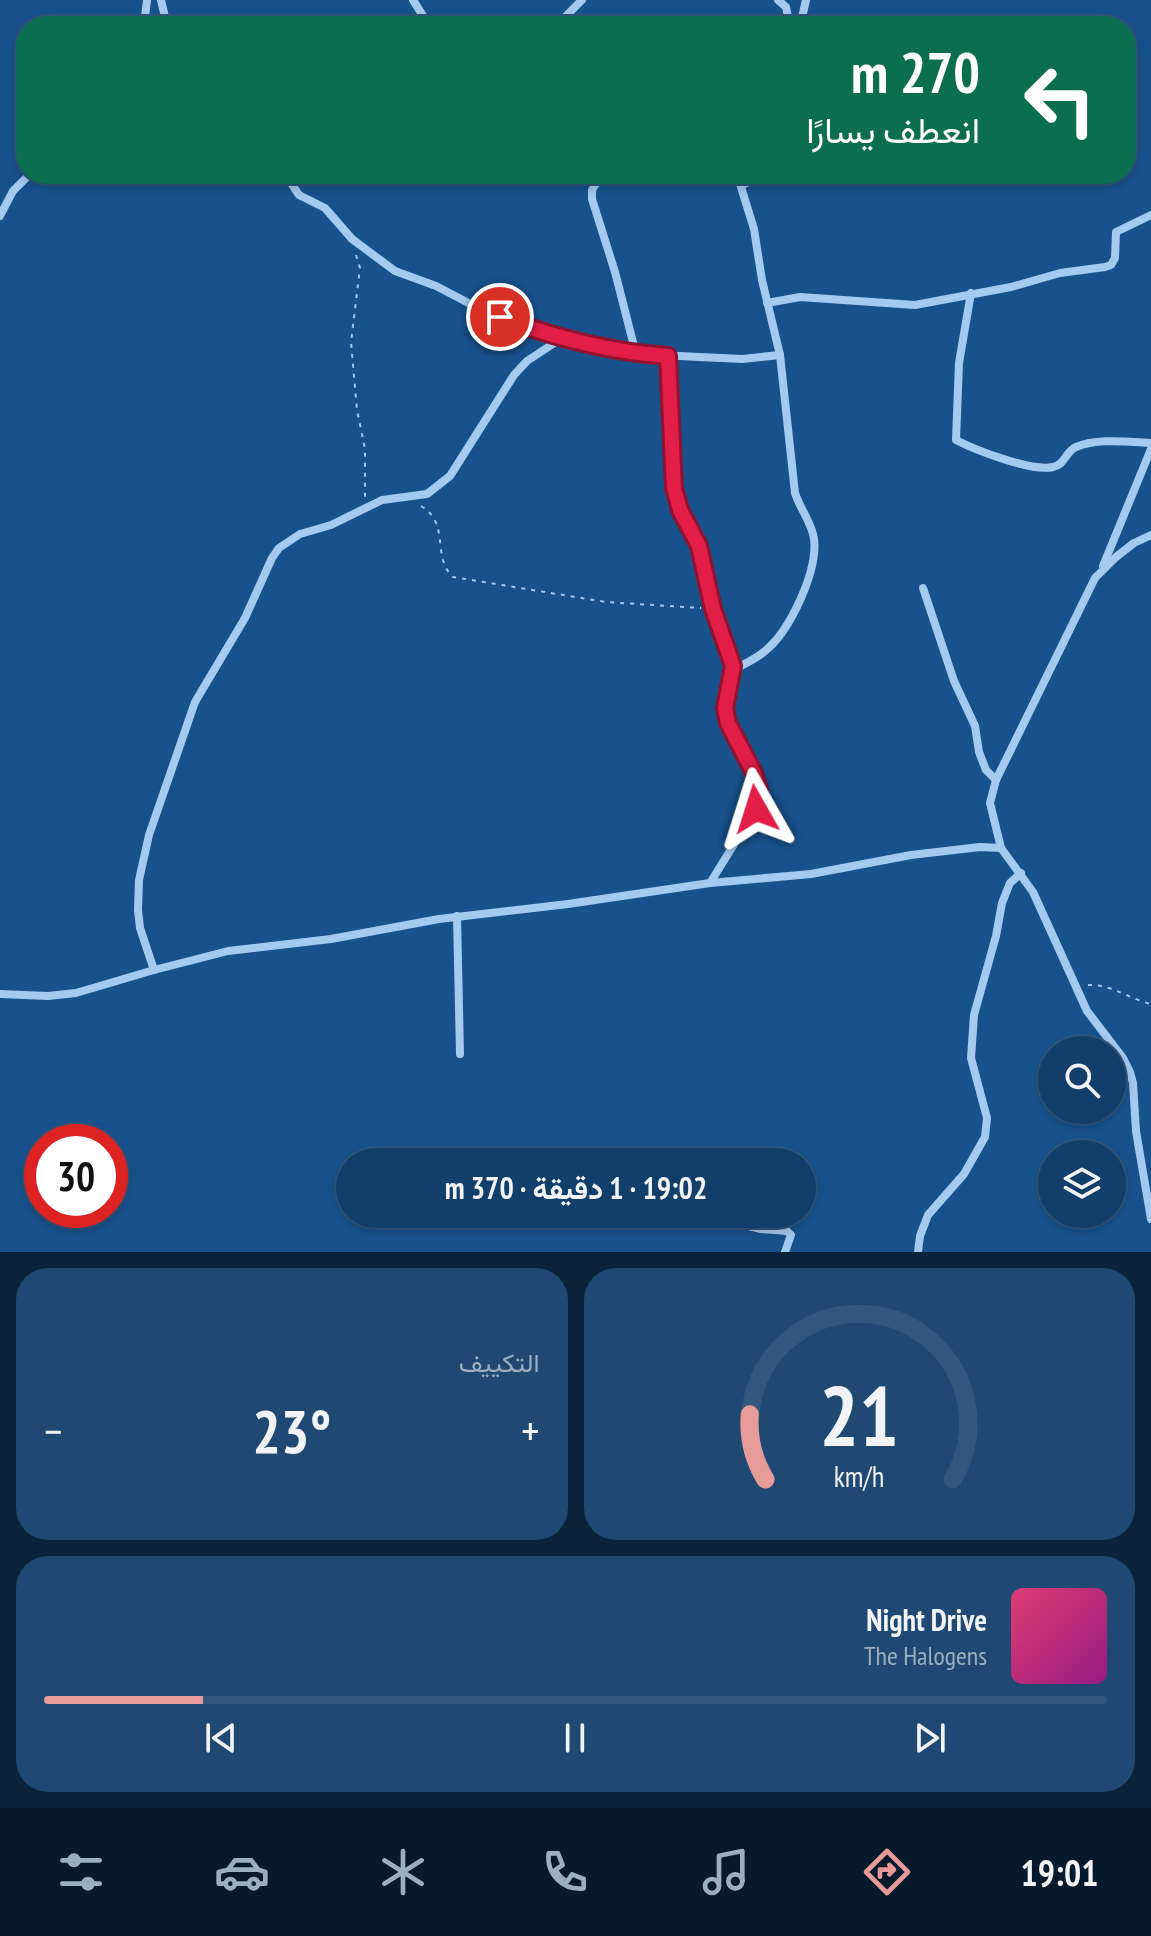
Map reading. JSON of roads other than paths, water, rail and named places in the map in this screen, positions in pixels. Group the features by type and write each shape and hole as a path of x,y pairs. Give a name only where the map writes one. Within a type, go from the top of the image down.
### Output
{"street":[{"path":"566,16 582,0"},
{"path":"0,216 20,184"},
{"path":"292,184 299,195 325,208 352,239 395,271 436,286 480,309 562,338 636,354 742,359 780,355"},
{"path":"596,184 592,199 636,354"},
{"path":"733,670 766,651 787,625 804,589 814,555 814,535 795,493 788,405 780,355 754,229 741,186 744,184"},
{"path":"767,303 800,297 915,305 1011,287 1060,273 1109,266 1115,258 1116,232 1151,215"},
{"path":"971,293 959,363 956,440 1005,459 1049,468 1059,465 1068,452 1081,445 1151,446 1102,569 996,780 990,803 1001,848 1033,892 1087,1011 1130,1072 1151,1219"},
{"path":"154,970 140,928 139,880 149,835 195,702 245,618 272,558 279,548 300,534 331,525 364,507 382,500 434,491 450,476 514,375 527,361 562,338"},
{"path":"668,356 674,488 680,510 699,546 713,609 733,670 725,708 728,723 754,773 759,790 751,818 710,883"},
{"path":"1102,569 1134,543 1151,535"},
{"path":"923,588 954,681 975,726 979,752 986,770 996,780"},
{"path":"0,994 48,996 76,993 250,947 331,939 457,916 568,904 710,883 811,874 911,855 992,846 1001,848"},
{"path":"918,1252 928,1215 964,1174 985,1137 987,1118 971,1058 974,1015 1002,903 1010,883 1021,873"},
{"path":"457,916 460,1054"},
{"path":"757,1228 787,1231 790,1240 785,1252"}]}
